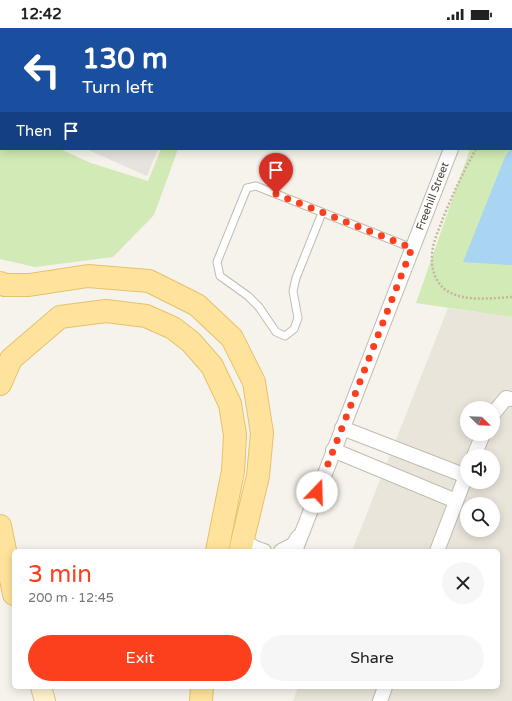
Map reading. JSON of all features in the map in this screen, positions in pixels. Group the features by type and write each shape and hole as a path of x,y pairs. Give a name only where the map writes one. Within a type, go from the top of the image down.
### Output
{"main road":[{"path":"0,283 5,285 29,285 88,276 149,281 197,305 232,338 254,382 262,434 258,476 242,542"},
{"path":"0,384 11,359 60,317 106,311 146,316 173,328 191,342 212,366 230,404 235,434 233,471 217,549"},
{"path":"0,526 12,584"},
{"path":"0,557 12,589"},
{"path":"42,689 45,701"},
{"path":"201,701 202,689"}],"street":[{"name":"Freehill Street","path":"296,549 451,150"},
{"path":"500,407 509,399"},
{"path":"342,428 460,472"},
{"path":"333,450 456,501"},
{"path":"438,549 460,489"},
{"path":"285,549 293,545 301,533"},
{"path":"242,542 258,549"},
{"path":"380,701 385,689"}],"lane":[{"path":"322,213 296,278 293,291 298,318 294,329 285,336 276,332 259,307 248,296 220,276 217,262 247,188 256,186 412,248"}],"path":[{"path":"475,150 458,181 437,234 432,254 432,267 436,279 448,292 462,297 512,297"}],"shaded area":[{"path":"88,150 158,150 147,176"},
{"path":"448,308 512,317 512,701 293,701 297,689 500,689 500,549 353,549"}],"green space":[{"path":"0,150 62,150 91,163 148,181 161,150 178,150 154,215 113,257 35,267 0,259"},
{"path":"470,150 512,150 512,317 416,303"}],"water":[{"path":"509,150 512,150 512,265 463,262 505,157"}],"route":[{"path":"276,194 412,248 317,492"}]}
